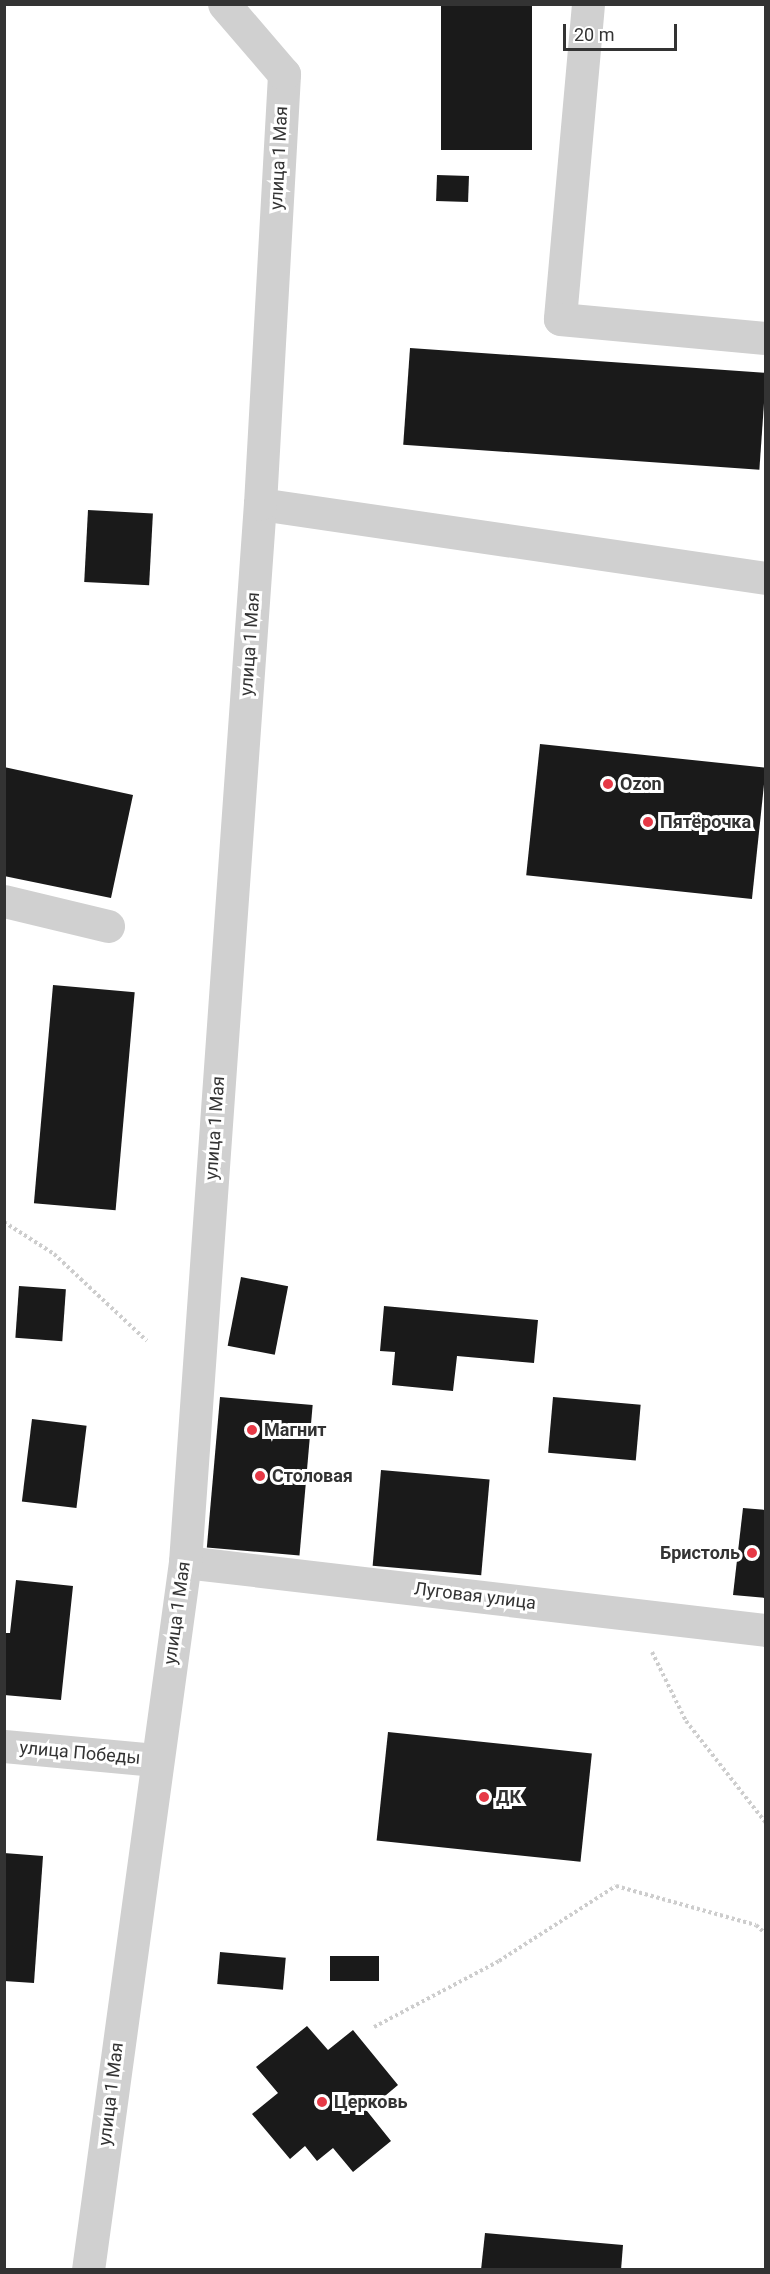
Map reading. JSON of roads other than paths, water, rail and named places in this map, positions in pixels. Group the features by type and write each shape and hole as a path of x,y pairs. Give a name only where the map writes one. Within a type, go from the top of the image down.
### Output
{"street":[{"name":"улица 1 Мая","path":"88,2270 155,1760 185,1562 260,504 284,74 224,4"},
{"path":"588,4 560,319 765,338"},
{"path":"260,504 765,578"},
{"path":"4,901 108,926"},
{"name":"Луговая улица","path":"185,1562 765,1630"},
{"name":"улица Победы","path":"4,1746 155,1760"}],"place":[{"name":"Ozon","path":"608,784"},
{"name":"Пятёрочка","path":"648,822"},
{"name":"Магнит","path":"252,1430"},
{"name":"Столовая","path":"260,1476"},
{"name":"Бристоль","path":"752,1553"},
{"name":"ДК","path":"484,1797"},
{"name":"Церковь","path":"322,2102"}]}
